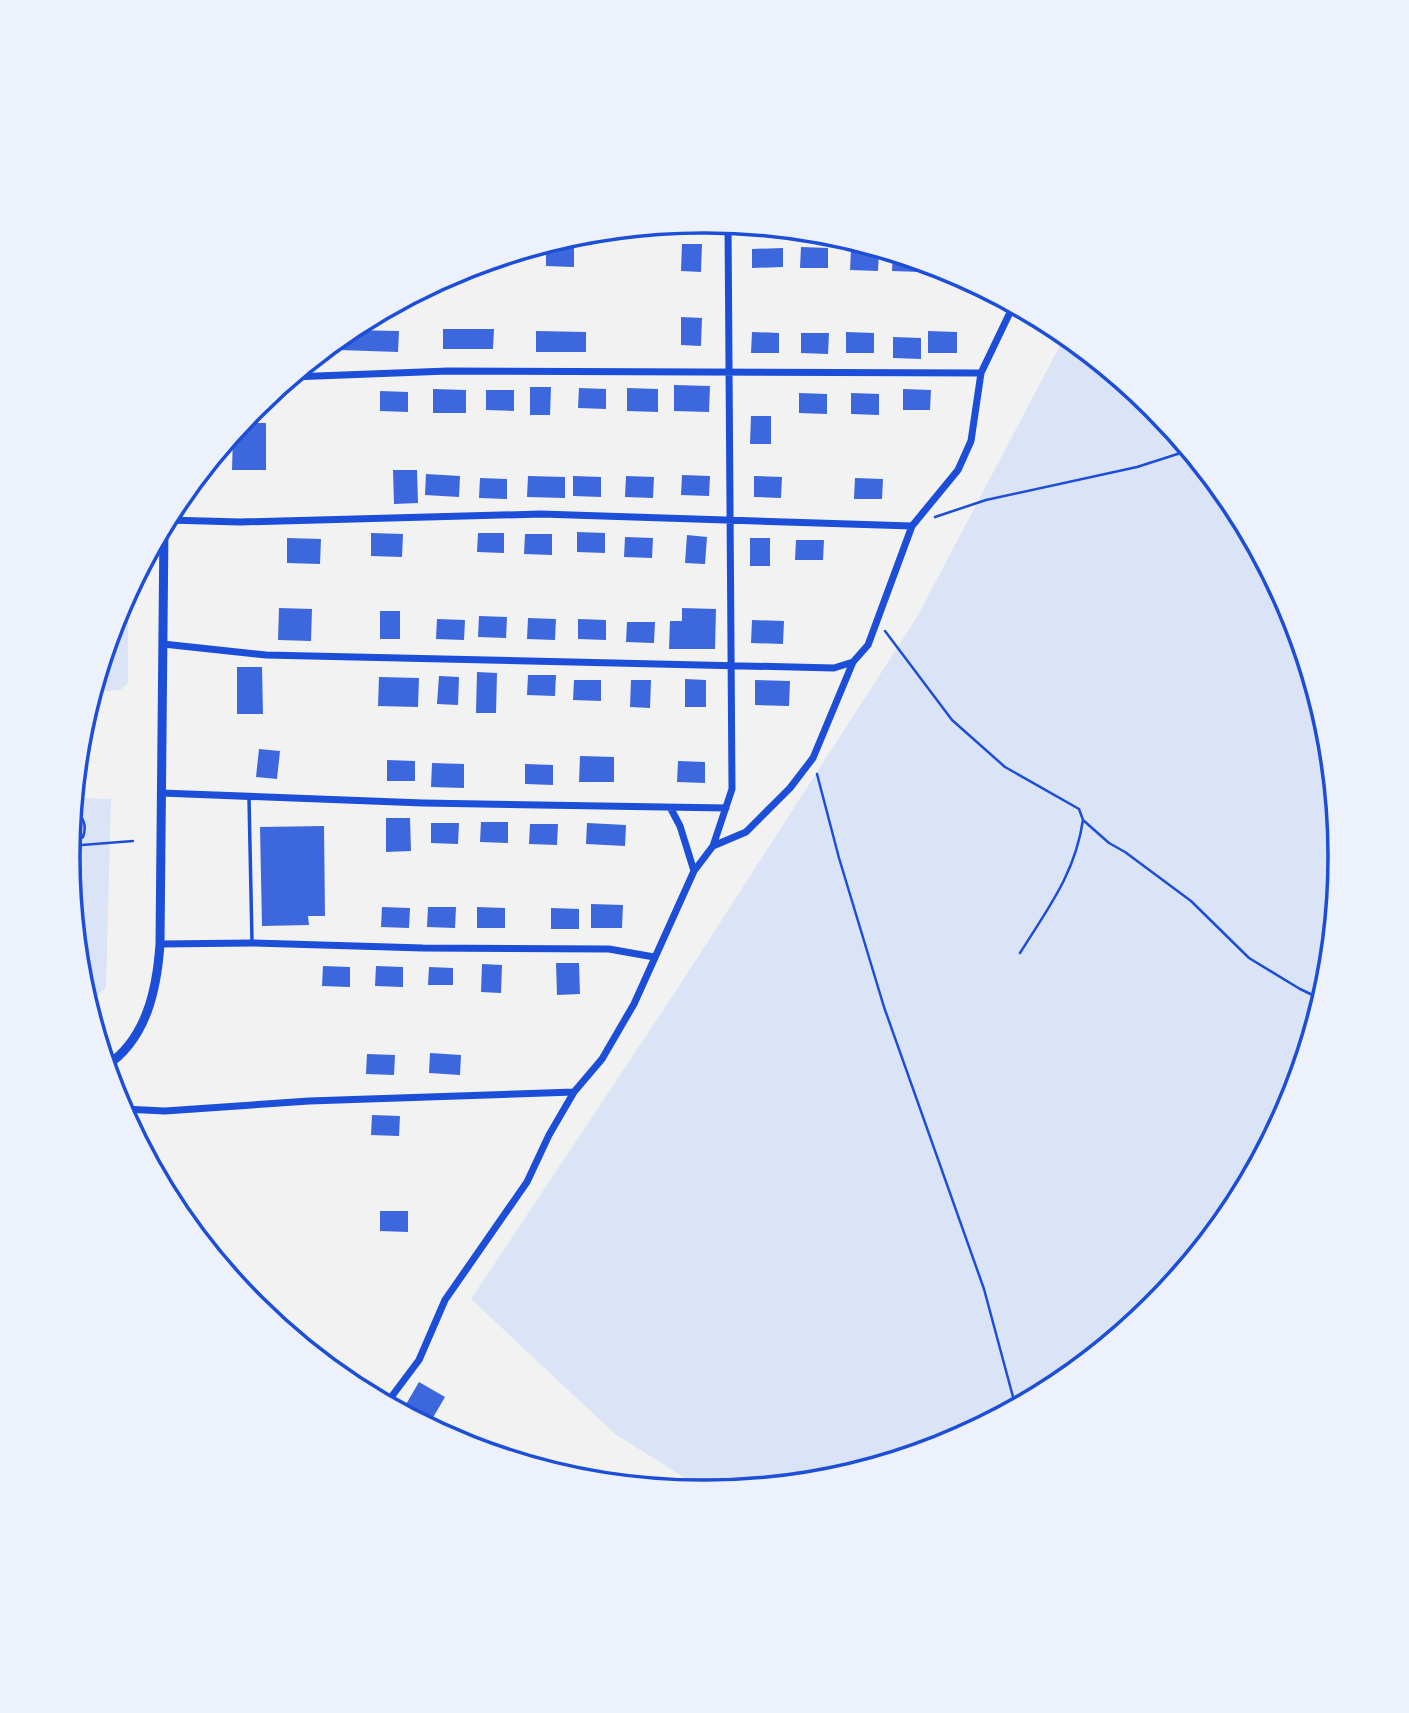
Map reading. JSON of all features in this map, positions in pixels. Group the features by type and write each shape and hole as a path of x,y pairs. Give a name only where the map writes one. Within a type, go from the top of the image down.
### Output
{"street":[{"path":"391,1397 419,1360 445,1300 527,1182 574,1091 602,1059 634,1004 694,871 713,846 732,789 728,234"},
{"path":"713,846 746,832 790,788 813,758 853,662 868,645 912,526 958,470 963,460 971,441 981,373 1010,313"},
{"path":"306,376 449,370 981,373"},
{"path":"179,520 240,522 541,514 912,526"},
{"path":"114,1057 139,1030 158,978 162,548"},
{"path":"163,644 266,655 834,667 853,662"},
{"path":"161,793 423,803 726,808"},
{"path":"671,808 680,826 694,871"},
{"path":"160,944 609,949 653,957"},
{"path":"135,1110 165,1111 309,1101 574,1091"}],"lane":[{"path":"248,796 252,943"}],"path":[{"path":"934,517 986,500 1137,467 1181,453"},
{"path":"877,621 952,720 1005,767 1079,809 1083,820 1109,844 1125,852 1191,901 1249,958 1313,995"},
{"path":"813,758 839,858 884,1007 984,1289 1013,1398"},
{"path":"81,838 85,832 82,820"},
{"path":"1020,953 1066,880 1079,845 1083,820"},
{"path":"81,845 133,841"}],"shaded area":[{"path":"1060,345 1116,387 1146,415 1200,477 1245,545 1281,618 1295,656 1317,735 1327,816 1327,897 1323,938 1307,1018 1281,1095 1245,1169 1223,1203 1174,1268 1116,1326 1084,1352 1016,1397 943,1433 905,1447 826,1469 786,1475 687,1480 615,1434 471,1299 674,994 917,617"},
{"path":"128,618 128,683 120,690 103,691"},
{"path":"84,798 111,799 106,987 97,997 86,938 80,856"}],"building":[{"path":"682,244 702,244 701,272 681,271"},
{"path":"574,247 574,267 546,266 546,253"},
{"path":"801,247 828,248 828,268 800,268"},
{"path":"783,248 783,267 752,268 752,249"},
{"path":"851,250 879,258 878,271 850,270"},
{"path":"892,262 920,272 892,271"},
{"path":"681,317 702,318 701,346 681,345"},
{"path":"443,329 494,329 493,349 443,349"},
{"path":"370,330 399,331 398,352 341,350"},
{"path":"536,331 586,332 586,352 536,352"},
{"path":"928,331 957,332 957,353 928,353"},
{"path":"752,332 779,333 779,353 751,353"},
{"path":"846,332 874,333 874,353 846,353"},
{"path":"801,333 829,333 828,354 801,353"},
{"path":"893,337 921,338 921,359 893,358"},
{"path":"674,385 710,386 709,412 674,411"},
{"path":"530,387 551,387 550,415 530,415"},
{"path":"579,388 606,389 606,409 578,408"},
{"path":"627,388 658,389 658,412 627,411"},
{"path":"433,389 466,390 466,413 433,413"},
{"path":"903,389 931,390 930,410 903,410"},
{"path":"486,390 514,390 514,411 486,410"},
{"path":"380,391 408,392 408,412 380,411"},
{"path":"799,393 827,394 827,414 799,413"},
{"path":"851,393 879,394 879,415 851,414"},
{"path":"751,416 771,416 771,444 750,444"},
{"path":"256,423 266,423 266,470 232,470 233,448"},
{"path":"393,470 417,470 418,503 394,504"},
{"path":"426,474 460,476 459,497 425,495"},
{"path":"682,475 710,476 709,496 681,495"},
{"path":"528,476 565,477 565,498 527,497"},
{"path":"573,476 601,477 601,497 573,496"},
{"path":"626,476 654,477 653,498 625,497"},
{"path":"754,476 782,477 781,498 754,497"},
{"path":"480,478 507,479 507,499 479,498"},
{"path":"855,478 883,479 882,499 854,499"},
{"path":"577,532 605,533 605,553 577,552"},
{"path":"371,533 403,534 402,557 371,556"},
{"path":"478,533 504,533 504,553 477,552"},
{"path":"525,534 552,534 552,555 524,554"},
{"path":"687,535 707,537 705,564 685,563"},
{"path":"625,537 653,538 652,558 624,557"},
{"path":"287,538 321,539 320,564 287,563"},
{"path":"750,538 770,538 770,566 750,566"},
{"path":"796,540 824,540 823,560 795,560"},
{"path":"279,608 312,609 311,641 278,640"},
{"path":"682,608 716,609 715,649 669,649 670,621 682,621"},
{"path":"380,611 400,611 400,639 380,639"},
{"path":"479,616 507,617 506,638 478,637"},
{"path":"528,618 556,619 555,640 527,639"},
{"path":"437,619 465,620 464,640 436,639"},
{"path":"578,619 606,620 606,640 578,639"},
{"path":"752,620 784,621 783,644 751,643"},
{"path":"627,622 655,622 654,643 626,642"},
{"path":"237,667 262,667 263,714 237,714"},
{"path":"477,672 497,673 496,713 476,713"},
{"path":"528,675 556,675 555,696 527,695"},
{"path":"439,676 459,677 458,705 437,704"},
{"path":"379,677 419,678 418,707 378,706"},
{"path":"685,679 706,680 706,707 685,707"},
{"path":"574,680 601,680 601,701 573,700"},
{"path":"631,680 651,680 650,708 630,707"},
{"path":"755,680 790,681 789,706 755,705"},
{"path":"259,749 280,751 277,779 256,777"},
{"path":"580,756 614,757 614,782 579,782"},
{"path":"387,760 415,761 415,781 387,781"},
{"path":"678,761 705,762 705,783 677,782"},
{"path":"432,763 464,764 464,788 431,787"},
{"path":"525,764 553,765 553,785 525,784"},
{"path":"386,818 410,818 411,851 386,852"},
{"path":"481,822 508,822 508,843 480,842"},
{"path":"431,823 459,823 458,844 431,843"},
{"path":"587,823 626,825 625,846 586,844"},
{"path":"530,824 558,824 557,845 529,844"},
{"path":"324,826 325,916 308,916 309,925 262,926 260,827"},
{"path":"591,904 623,905 622,928 591,928"},
{"path":"382,907 410,908 409,928 381,927"},
{"path":"428,907 456,907 455,928 427,927"},
{"path":"477,907 505,908 505,928 477,928"},
{"path":"551,908 579,909 579,929 551,929"},
{"path":"556,963 579,963 580,994 557,995"},
{"path":"482,964 502,965 501,993 481,992"},
{"path":"323,966 350,967 350,987 322,986"},
{"path":"376,966 403,967 403,987 375,986"},
{"path":"429,967 453,968 453,985 428,985"},
{"path":"430,1053 461,1055 460,1075 429,1073"},
{"path":"367,1054 395,1055 394,1075 366,1074"},
{"path":"372,1115 400,1116 399,1136 371,1135"},
{"path":"380,1211 408,1211 408,1232 380,1231"},
{"path":"419,1382 445,1397 433,1418 406,1404"}]}
